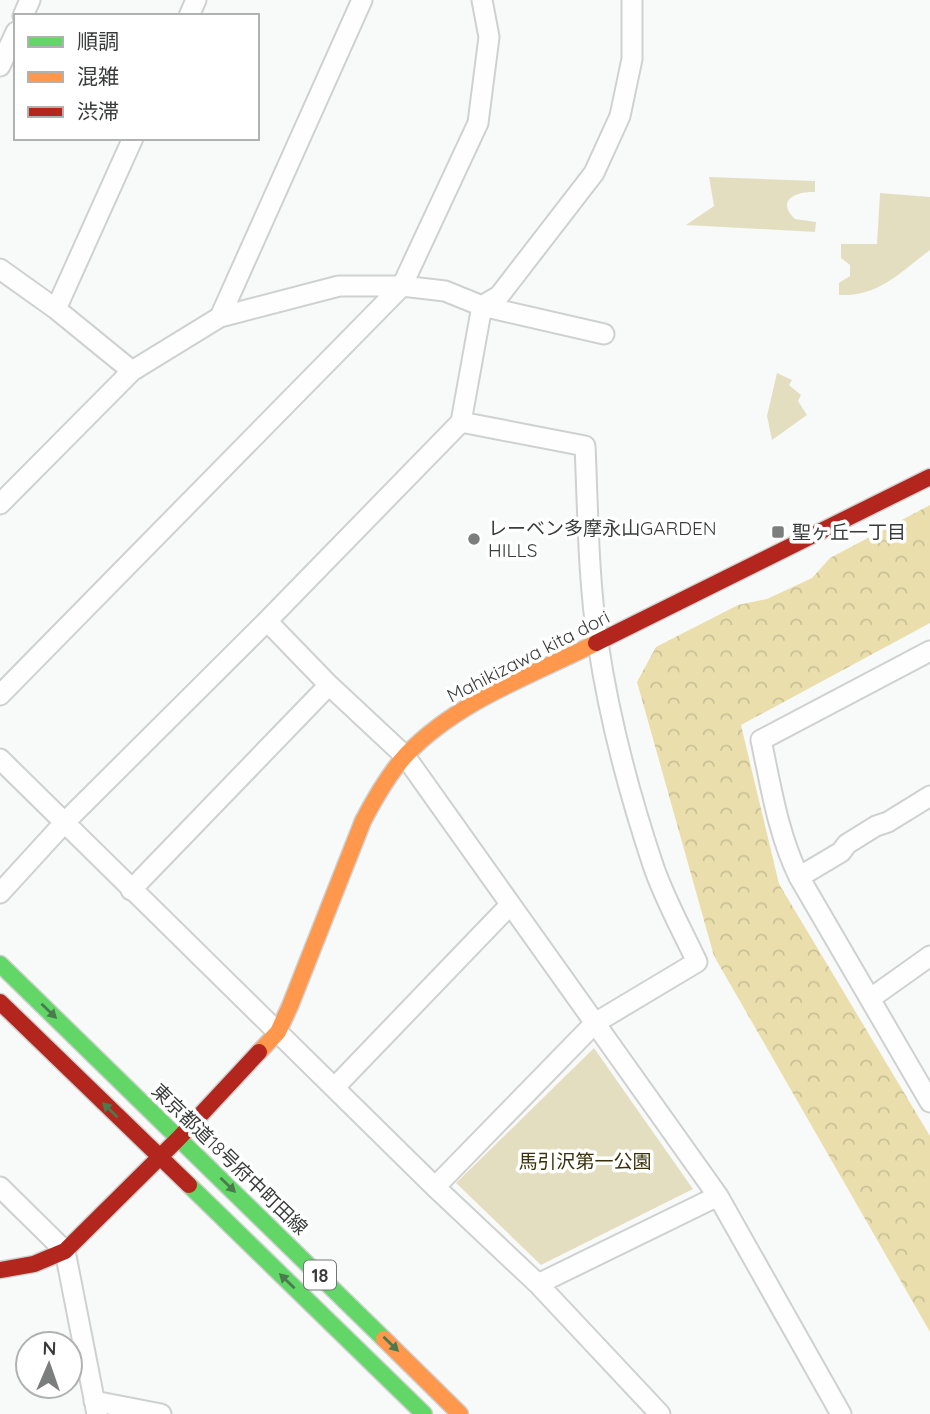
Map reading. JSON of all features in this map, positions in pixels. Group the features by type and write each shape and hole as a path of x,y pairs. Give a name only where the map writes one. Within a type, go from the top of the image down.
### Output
{"street":[{"path":"219,317 362,0"},
{"path":"0,893 65,822 268,621 461,422 482,306 499,296 594,173 620,116 632,59 632,0"},
{"path":"0,695 402,286 478,123 489,37 479,2"},
{"path":"0,66 14,36"},
{"path":"56,309 132,140"},
{"path":"0,269 56,309 132,371"},
{"path":"0,503 132,371 219,317 339,286 402,286 445,291 482,306 604,334"},
{"path":"435,1187 595,1023 697,962 654,867 626,772 598,643 591,578 585,446 461,422"},
{"name":"Mahikizawa kita dori","path":"65,1251 179,1138 278,1032 375,797 405,756 426,736 465,708 930,477"},
{"path":"268,621 329,685 405,756 718,1196 841,1414"},
{"path":"930,651 761,740 780,832 799,877 930,1101"},
{"path":"131,890 329,685"},
{"path":"0,759 435,1187 538,1284 660,1414"},
{"path":"799,877 841,852 847,844 866,832 930,796"},
{"path":"335,1087 510,905"},
{"path":"871,998 930,956"},
{"name":"東京都道18号府中町田線","path":"0,964 460,1414"},
{"name":"18","path":"1,1005 424,1414"},
{"path":"0,1187 65,1251 96,1407 161,1414"},
{"path":"538,1284 718,1196"},
{"path":"0,1270 34,1264 65,1251"}],"green space":[{"path":"709,177 815,181 815,192 795,195 787,207 795,219 816,222 815,232 686,225 714,206"},
{"path":"880,193 930,197 930,250 877,288 853,295 839,295 839,283 850,276 850,265 841,258 841,244 877,244"},
{"path":"777,373 792,380 789,385 801,395 798,401 807,415 772,440 767,416"},
{"path":"930,505 930,623 741,725 779,884 930,1136 930,1332 714,956 637,682 656,647 738,605 767,599 812,578 830,558"},
{"name":"馬引沢第一公園","path":"594,1048 693,1189 541,1265 456,1183"}],"traffic: fast":[{"path":"0,964 384,1339"},
{"path":"189,1185 424,1414"}],"traffic: slow":[{"path":"259,1052 278,1032 363,821 400,761 427,735 472,704 596,643"},
{"path":"384,1339 460,1414"}],"traffic: jam":[{"path":"596,643 930,477"},
{"path":"0,1002 189,1185"},
{"path":"0,1270 34,1264 65,1251 179,1138 259,1052"}],"place":[{"name":"聖ヶ丘一丁目","path":"778,532"},
{"name":"レーベン多摩永山GARDEN HILLS","path":"474,539"}]}
